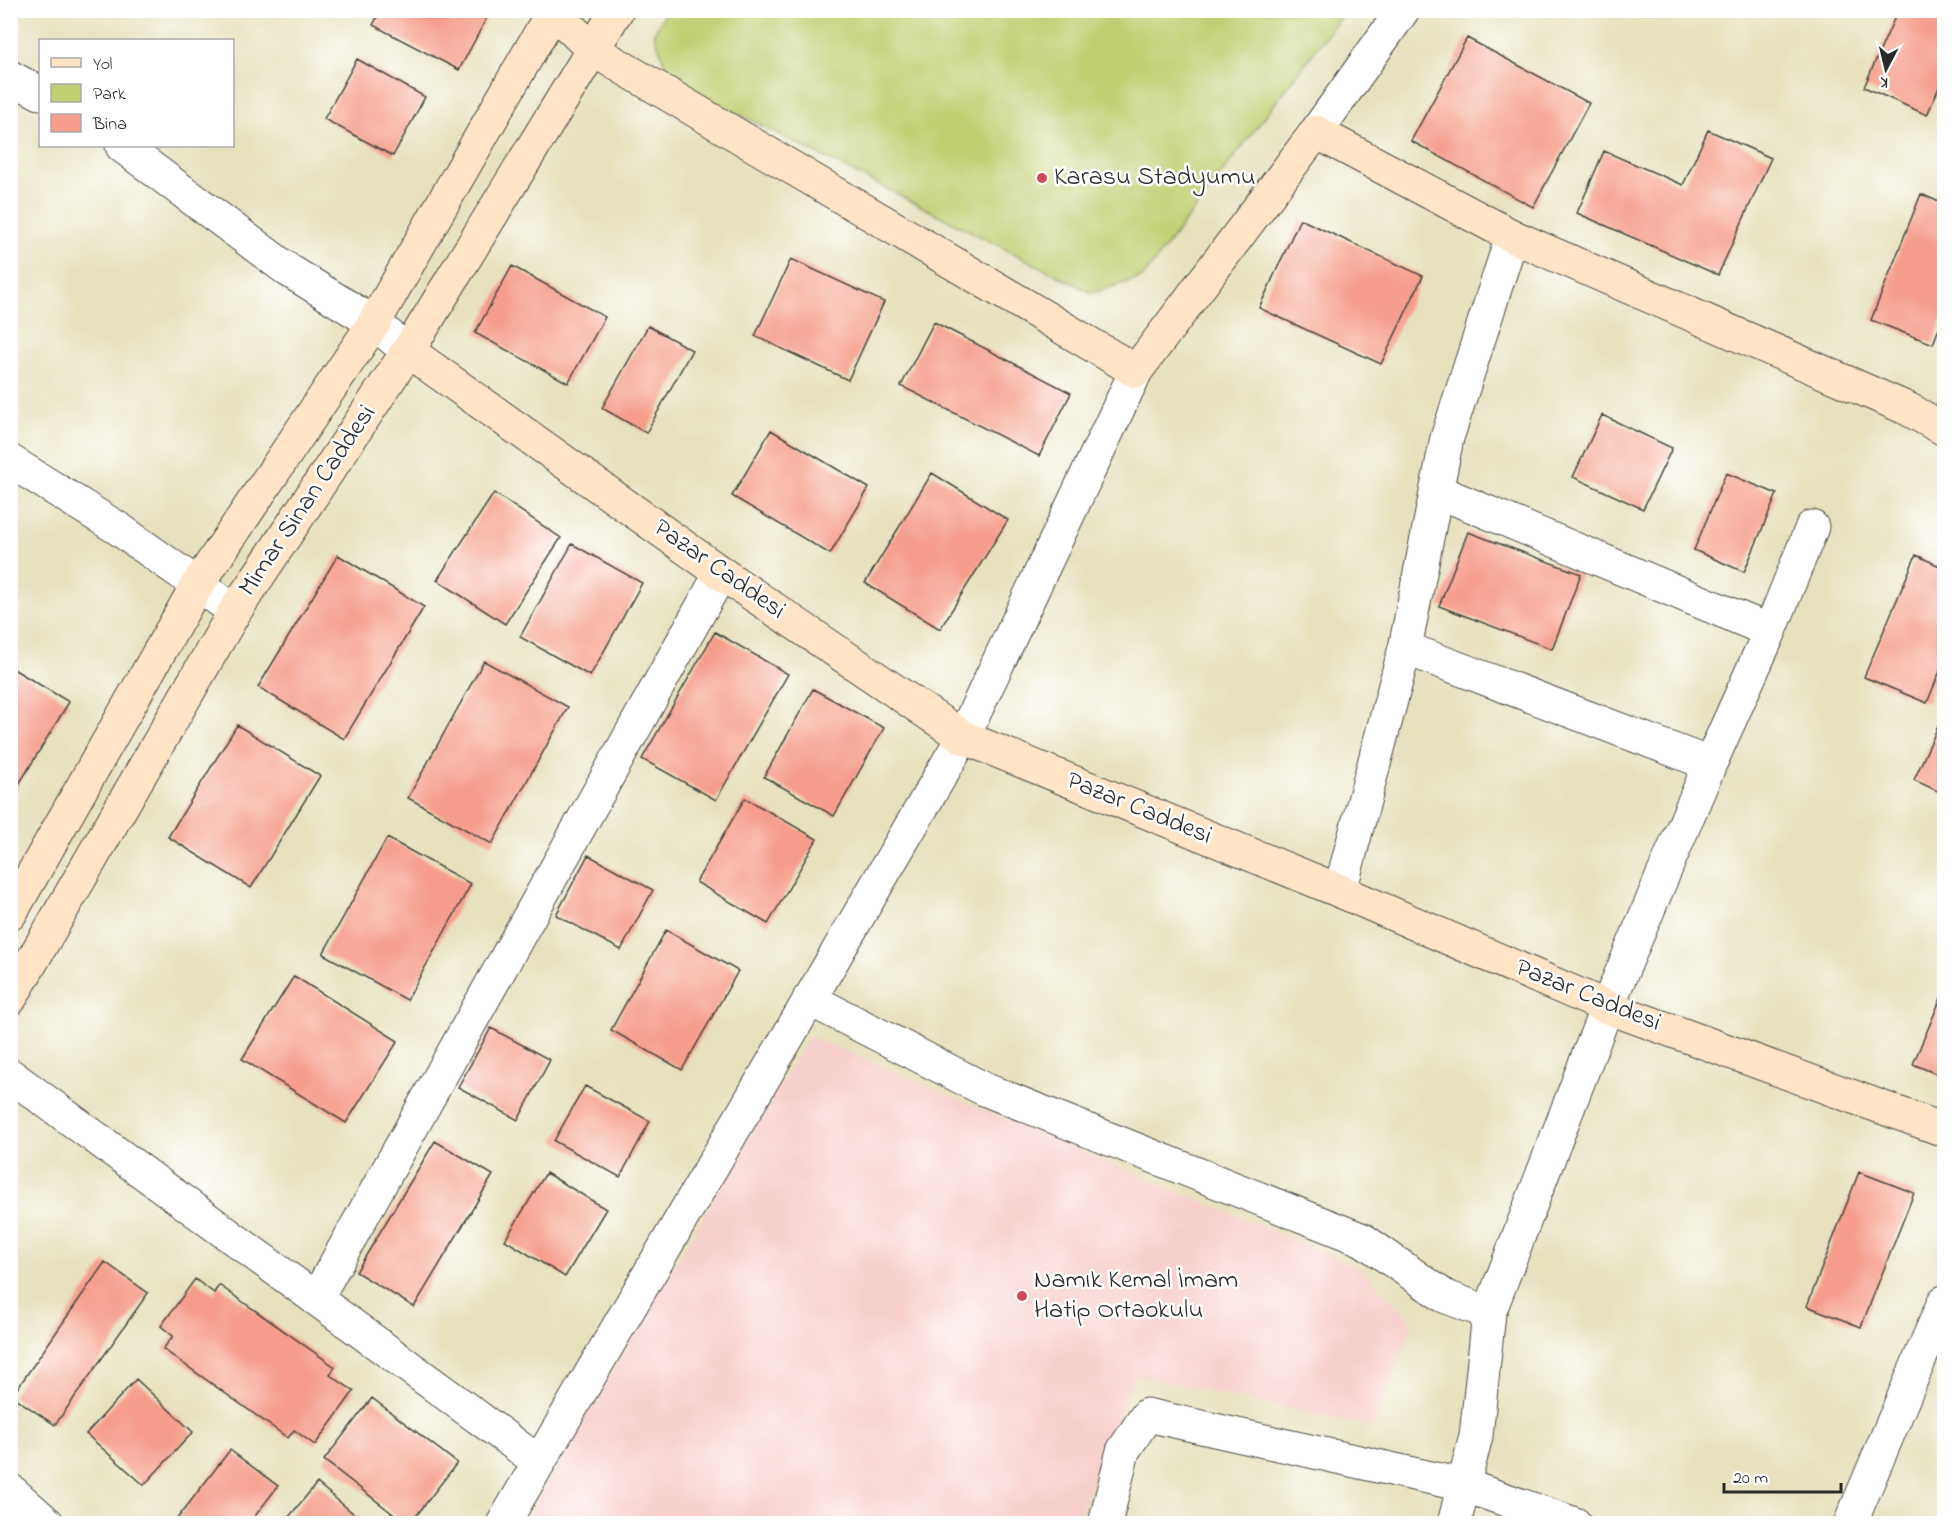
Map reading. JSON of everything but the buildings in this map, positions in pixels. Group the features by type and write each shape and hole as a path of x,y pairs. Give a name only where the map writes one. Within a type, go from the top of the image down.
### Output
{"main road":[{"path":"553,10 593,50 1136,371 1316,132 1512,236 1908,409 1944,429"},
{"name":"Mimar Sinan Caddesi","path":"10,914 198,585 374,323 553,10"},
{"name":"Mimar Sinan Caddesi","path":"10,999 235,611 408,351 617,10"},
{"name":"Pazar Caddesi","path":"408,351 721,573 963,737 1340,891 1607,1007 1944,1130"}],"street":[{"path":"1316,132 1403,10"},
{"path":"10,76 39,92"},
{"path":"123,147 288,270 374,323 408,351"},
{"path":"1340,891 1405,648 1447,438 1512,236"},
{"path":"503,1524 963,737 1136,371"},
{"path":"10,461 119,529 235,611"},
{"path":"1437,491 1770,631"},
{"path":"1454,1524 1476,1436 1489,1313 1607,1007 1710,764 1770,631 1812,527"},
{"path":"316,1299 721,573"},
{"path":"1405,648 1710,764"},
{"path":"809,999 984,1089 1364,1240 1444,1296 1489,1313"},
{"path":"10,1075 539,1462"},
{"path":"1850,1524 1944,1302"},
{"path":"1105,1524 1123,1451 1147,1415 1463,1485 1575,1524"},
{"path":"10,1490 48,1524"}],"shaded area":[{"name":"Namık Kemal İmam Hatip Ortaokulu","path":"809,1036 1361,1268 1413,1324 1373,1427 1135,1375 1076,1523 524,1523"}],"green space":[{"name":"Karasu Stadyumu","path":"667,10 1345,11 1143,277 1092,293 670,79 654,33"}],"place":[{"name":"Karasu Stadyumu","path":"1042,178"},
{"name":"Namık Kemal İmam Hatip Ortaokulu","path":"1022,1296"}]}
